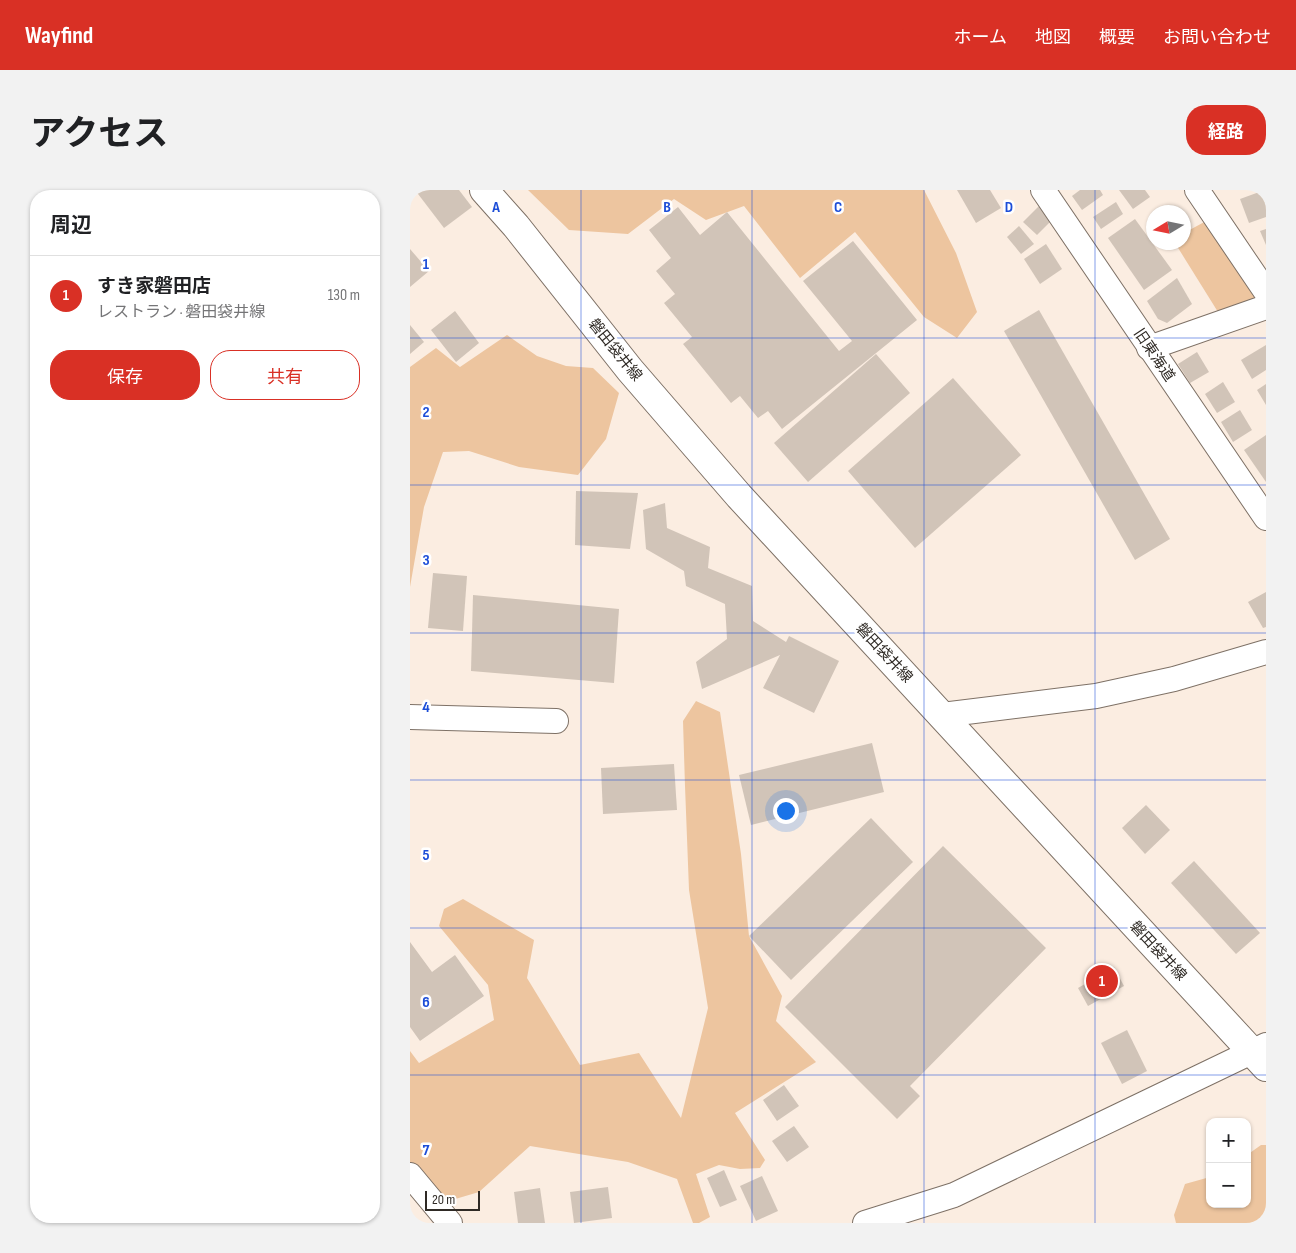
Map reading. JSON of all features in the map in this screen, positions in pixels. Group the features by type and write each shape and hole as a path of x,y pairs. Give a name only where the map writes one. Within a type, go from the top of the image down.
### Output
{"main road":[{"name":"磐田袋井線","path":"484,190 516,226 630,370 739,496 1261,1055"},
{"name":"磐田袋井線","path":"492,190 516,226"}],"street":[{"path":"1197,190 1266,292"},
{"name":"旧東海道","path":"1048,192 1149,348 1266,518"},
{"path":"1149,348 1266,308"},
{"path":"942,715 1096,696 1174,679 1266,652"},
{"path":"410,718 556,721"},
{"path":"865,1223 954,1195 1261,1055"},
{"path":"410,1175 450,1223"}],"shaded area":[{"path":"528,190 924,190 956,253 977,312 957,338 924,317 855,232 800,278 744,206 706,220 674,199 628,234 569,230"},
{"path":"1208,220 1258,297 1218,312 1179,250 1191,250 1191,229"},
{"path":"507,335 537,356 566,366 593,368 619,393 606,439 578,475 519,467 469,451 443,452 424,507 410,587 410,367 436,348 460,367"},
{"path":"696,701 720,712 741,854 749,936 782,996 776,1021 816,1062 735,1113 765,1160 760,1168 740,1169 719,1165 696,1174 710,1217 699,1223 693,1223 677,1179 628,1162 530,1146 479,1192 435,1205 410,1175 410,1051 419,1063 494,1020 488,985 439,926 444,909 463,899 534,940 527,978 580,1065 639,1053 681,1118 708,1008 689,890 683,721"},
{"path":"1261,1145 1266,1145 1266,1223 1176,1223 1174,1215 1185,1184 1206,1178 1206,1208 1251,1208 1251,1152"}],"building":[{"path":"415,190 459,190 472,207 444,228"},
{"path":"957,190 990,190 1001,208 976,223"},
{"path":"1080,190 1100,190 1103,195 1082,210 1072,196"},
{"path":"1119,190 1145,190 1150,197 1133,209"},
{"path":"1262,191 1266,201 1266,217 1249,223 1240,199"},
{"path":"1116,202 1123,214 1101,229 1093,217"},
{"path":"1039,206 1053,219 1037,235 1023,222"},
{"path":"678,207 700,235 727,212 839,351 852,341 803,281 853,241 917,320 782,429 768,411 758,418 740,396 731,403 683,344 692,337 664,303 675,294 656,271 671,258 649,230"},
{"path":"1135,219 1146,234 1146,250 1157,250 1172,270 1144,290 1108,238"},
{"path":"1019,226 1034,244 1021,254 1007,237"},
{"path":"1266,229 1266,245 1260,231"},
{"path":"1046,244 1062,269 1040,284 1024,259"},
{"path":"410,249 429,271 410,287"},
{"path":"1177,278 1192,304 1167,323 1158,319 1147,301"},
{"path":"1039,310 1170,539 1135,560 1004,331"},
{"path":"455,311 479,343 456,362 431,330"},
{"path":"410,325 424,342 410,354"},
{"path":"1266,345 1266,370 1252,379 1241,360"},
{"path":"1197,352 1209,372 1190,383 1178,364"},
{"path":"876,354 910,393 808,482 774,443"},
{"path":"953,378 1021,455 915,548 848,471"},
{"path":"1223,382 1235,402 1217,413 1205,394"},
{"path":"1266,384 1266,405 1257,390"},
{"path":"1240,410 1252,430 1233,442 1221,422"},
{"path":"1266,435 1266,482 1244,450"},
{"path":"576,491 638,493 630,549 575,545"},
{"path":"665,503 667,528 710,547 708,568 752,586 753,621 786,642 789,636 839,661 814,713 763,688 780,655 702,689 696,662 727,639 725,604 686,586 684,571 646,549 643,510"},
{"path":"433,573 467,576 463,631 428,628"},
{"path":"1266,592 1266,627 1263,628 1248,602"},
{"path":"473,595 619,609 614,683 471,671"},
{"path":"872,743 884,792 751,825 739,775"},
{"path":"674,764 677,810 603,814 601,768"},
{"path":"1146,805 1170,830 1145,854 1122,828"},
{"path":"871,818 913,862 791,980 749,936"},
{"path":"943,846 1046,948 910,1086 920,1096 897,1119 785,1007"},
{"path":"1194,861 1260,933 1236,954 1171,883"},
{"path":"410,942 432,972 455,955 484,996 420,1041 410,1027"},
{"path":"1114,967 1124,986 1088,1006 1078,988"},
{"path":"1127,1030 1147,1071 1122,1084 1101,1043"},
{"path":"784,1085 799,1106 777,1121 763,1100"},
{"path":"794,1126 809,1147 787,1162 772,1141"},
{"path":"724,1170 737,1200 720,1207 707,1178"},
{"path":"762,1176 778,1211 756,1221 740,1186"},
{"path":"608,1187 612,1218 574,1223 570,1192"},
{"path":"540,1188 545,1223 518,1223 514,1192"}],"place":[{"name":"すき家磐田店","path":"1102,981"}]}
